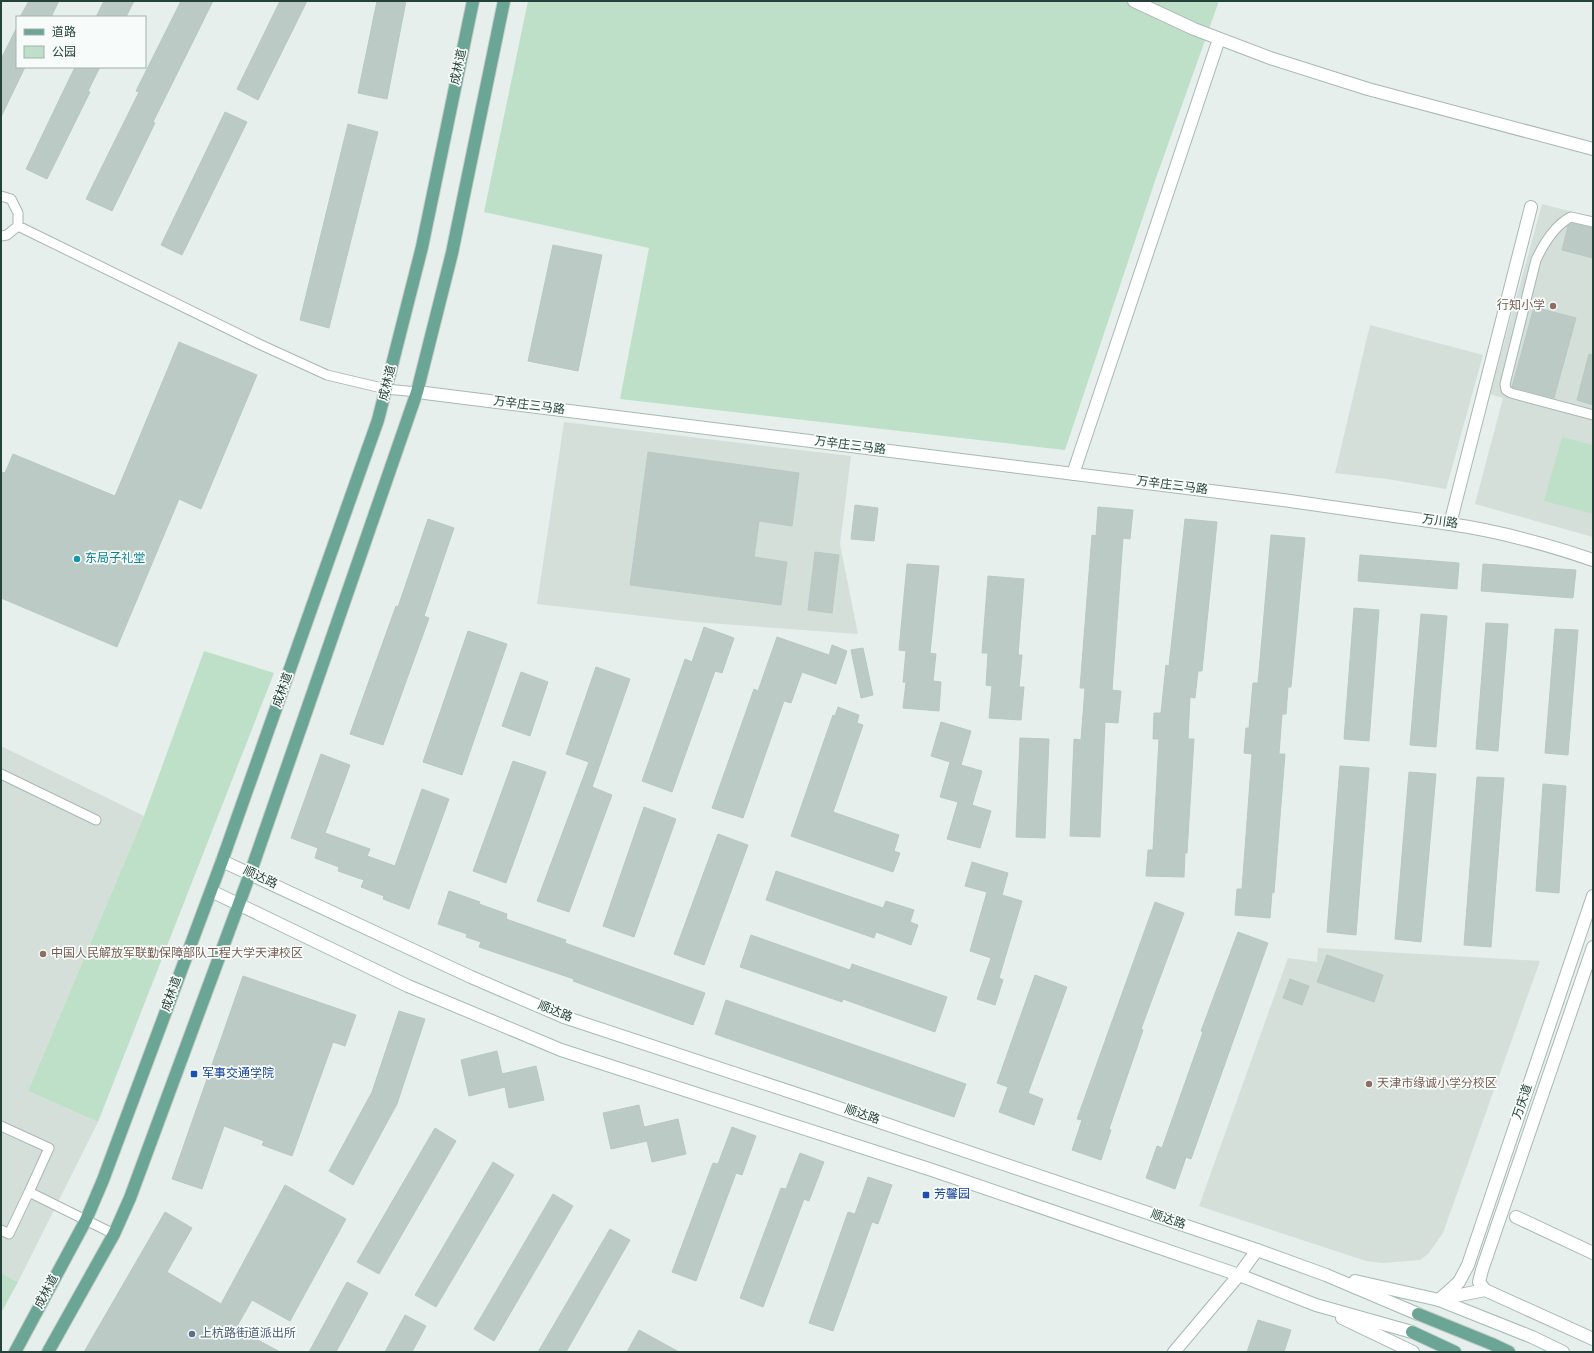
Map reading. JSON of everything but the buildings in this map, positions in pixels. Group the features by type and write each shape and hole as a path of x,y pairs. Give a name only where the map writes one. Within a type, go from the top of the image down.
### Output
{"main road":[{"name":"成林道","path":"15,1352 86,1220 103,1180 222,861 378,420 422,247 473,1"},
{"path":"48,1352 114,1234 130,1198 239,905 417,392 452,253 504,1"},
{"name":"顺达路","path":"1418,1314 1509,1352"},
{"path":"1412,1332 1455,1352"}],"street":[{"path":"1134,1 1194,29 1270,58 1368,89 1593,149"},
{"path":"1073,474 1220,39"},
{"path":"1450,524 1531,207"},
{"name":"万辛庄三马路","path":"417,392 1283,500"},
{"name":"万川路","path":"1283,500 1469,526 1542,543 1593,560"},
{"name":"顺达路","path":"222,861 471,977 564,1017 826,1103 1257,1250 1326,1275 1418,1314"},
{"path":"211,891 408,986 561,1050 932,1170 1239,1275 1316,1305 1413,1352"},
{"name":"万庆道","path":"1439,1300 1459,1282 1468,1266 1592,901"},
{"name":"万庆道","path":"1485,1290 1479,1282 1482,1270 1593,947"},
{"path":"1516,1217 1593,1253"},
{"path":"1174,1352 1239,1275 1257,1250"},
{"path":"1326,1275 1439,1300 1525,1334 1564,1352"},
{"path":"1439,1300 1485,1290 1593,1339"},
{"path":"1316,1305 1412,1332"}],"lane":[{"path":"1,196 11,199 18,213 18,226"},
{"path":"1593,222 1575,217 1566,219 1542,247 1536,260 1505,384 1506,390 1511,393 1593,415"},
{"path":"18,226 259,344 327,375 386,390 417,392"},
{"path":"1,236 7,235 18,226"},
{"path":"1519,255 1536,260"},
{"path":"1,774 96,820"},
{"path":"1,1126 49,1148 9,1234 1,1230"},
{"path":"29,1192 114,1234"}],"shaded area":[{"name":"行知小学","path":"1542,204 1593,217 1593,537 1475,504 1503,398 1490,394"},
{"path":"1370,325 1483,355 1446,489 1387,479 1335,473"},
{"path":"564,422 851,456 840,544 858,634 695,622 537,604"},
{"name":"中国人民解放军联勤保障部队工程大学天津校区","path":"1,746 144,816 28,1091 98,1122 18,1282 1,1273"},
{"name":"天津市缘诚小学分校区","path":"1318,948 1540,961 1443,1233 1428,1254 1420,1260 1382,1263 1366,1261 1199,1206 1288,958 1317,962"}],"green space":[{"path":"528,1 1219,1 1155,181 1065,450 620,399 649,248 484,212"},
{"path":"1562,437 1593,445 1593,514 1544,501"},
{"path":"204,651 274,673 98,1122 28,1091 144,816"},
{"path":"1,1273 18,1282 1,1313"}],"place":[{"name":"行知小学","path":"1553,306"},
{"name":"东局子礼堂","path":"77,559"},
{"name":"中国人民解放军联勤保障部队工程大学天津校区","path":"43,954"},
{"name":"军事交通学院","path":"194,1074"},
{"name":"天津市缘诚小学分校区","path":"1369,1084"},
{"name":"芳馨园","path":"926,1195"},
{"name":"上杭路街道派出所","path":"192,1334"}]}
